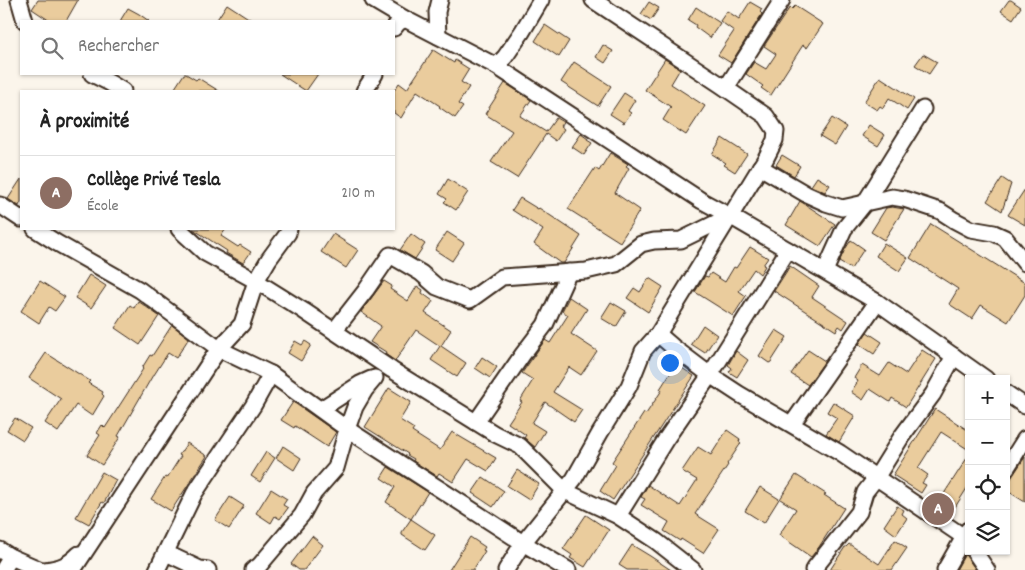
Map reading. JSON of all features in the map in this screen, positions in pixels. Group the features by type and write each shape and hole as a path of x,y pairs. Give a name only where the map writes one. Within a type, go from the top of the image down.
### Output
{"street":[{"path":"19,0 25,20"},
{"path":"373,0 400,24 438,36 496,66 702,201 877,302 980,375"},
{"path":"438,36 437,12 440,0"},
{"path":"496,66 522,32 541,0"},
{"path":"506,570 523,543 574,479 629,386 643,351 658,334 775,140 776,131 766,116 593,0"},
{"path":"726,88 781,0"},
{"path":"94,75 121,90"},
{"path":"365,90 374,75"},
{"path":"825,271 844,229 864,204 923,109"},
{"path":"760,167 806,194 842,208 886,198 904,198 940,211 971,229 994,233 1005,238 1025,263"},
{"path":"0,205 20,218"},
{"path":"334,331 390,255 421,272 437,287 470,300 502,278 586,271 616,264 641,244 654,241 681,240 730,216"},
{"path":"37,230 140,290 220,349 271,374 346,429 568,570"},
{"path":"180,230 205,253 256,281 392,370 495,434 520,446 565,491 618,516 693,570"},
{"path":"73,570 220,349 242,324 256,281 289,230"},
{"path":"618,516 666,439 710,375 788,250"},
{"path":"476,422 545,325 569,272"},
{"path":"792,424 877,302"},
{"path":"658,334 710,375 840,453 965,536"},
{"path":"813,570 859,512 865,492 902,436 933,394 954,356"},
{"path":"321,409 360,384 392,370"},
{"path":"158,570 194,494 271,374"},
{"path":"253,570 259,566 302,515 314,493 336,468 346,429 355,407 375,378"},
{"path":"1010,396 1025,406"},
{"path":"1009,465 1025,440"},
{"path":"945,570 965,540"},
{"path":"45,570 58,568 72,561 89,546"},
{"path":"3,570 6,553 41,570"},
{"path":"166,553 208,570"},
{"path":"977,555 986,570"}],"building":[{"path":"38,0 78,0 67,20 48,20 32,9"},
{"path":"1009,0 1021,7 1013,19 1001,11"},
{"path":"649,2 659,8 651,20 641,14"},
{"path":"750,2 762,9 760,12 762,14 731,63 718,55 734,31 720,21 727,11 739,19"},
{"path":"227,4 251,20 217,20"},
{"path":"795,6 823,24 807,48 803,45 771,95 761,88 763,86 746,74 754,62 766,69 776,54 764,46 790,7 792,9"},
{"path":"696,7 720,23 710,38 688,20"},
{"path":"128,8 148,20 121,20"},
{"path":"545,25 569,41 559,57 535,41"},
{"path":"603,45 613,51 605,63 596,57"},
{"path":"433,50 454,63 455,60 469,69 461,82 469,87 458,104 463,107 455,118 417,91 401,118 395,114 395,90 399,83 407,89"},
{"path":"923,54 937,62 929,74 915,65"},
{"path":"665,59 680,69 671,84 705,106 686,135 663,120 671,107 645,90"},
{"path":"574,62 611,86 598,106 561,82"},
{"path":"183,75 188,75 196,80 198,78 217,90 174,90"},
{"path":"282,75 317,75 307,90"},
{"path":"880,77 914,99 907,110 889,98 883,108 880,106 877,110 864,102"},
{"path":"505,83 531,100 520,116 546,132 556,118 563,122 560,126 564,129 556,141 546,134 517,178 491,162 512,131 485,114"},
{"path":"624,93 635,100 628,111 631,113 624,123 610,114"},
{"path":"832,118 846,127 835,145 820,136"},
{"path":"869,125 885,135 878,146 862,136"},
{"path":"581,134 592,143 584,155 572,147"},
{"path":"722,138 747,154 735,172 724,165 726,163 712,154"},
{"path":"610,153 628,164 626,166 629,168 615,193 640,210 620,242 568,209 595,168 599,171"},
{"path":"782,155 800,166 794,176 776,165"},
{"path":"817,177 830,185 825,192 811,186"},
{"path":"1002,178 1011,184 1002,211 987,201"},
{"path":"448,179 468,192 456,210 444,202 447,199 439,194"},
{"path":"20,181 19,206 8,199"},
{"path":"1025,189 1025,225 1008,215"},
{"path":"520,198 539,208 581,236 564,263 560,263 534,244 543,230 512,210"},
{"path":"800,201 835,224 820,246 786,225"},
{"path":"886,208 904,209 884,240 871,232"},
{"path":"931,224 1025,283 1025,295 1008,322 981,305 972,319 949,304 958,289 910,258"},
{"path":"195,230 225,230 221,236 238,247 240,245 251,252 243,263 226,253 227,251"},
{"path":"447,232 464,243 452,261 435,250"},
{"path":"333,234 358,250 346,268 321,252"},
{"path":"411,234 425,244 415,259 400,250"},
{"path":"851,240 864,249 851,269 839,262"},
{"path":"884,243 908,258 899,271 876,256"},
{"path":"750,247 768,258 760,274 754,269 739,291 746,296 733,316 695,292 705,276 708,277 711,273 725,282"},
{"path":"790,266 819,286 812,297 848,321 843,329 839,326 836,331 774,291"},
{"path":"89,275 106,286 91,308 75,298"},
{"path":"649,278 663,287 648,312 627,298 634,288 640,292"},
{"path":"40,281 65,297 55,311 49,307 39,323 21,311"},
{"path":"384,281 392,286 390,289 408,301 417,286 423,290 422,293 433,301 425,313 451,330 441,346 466,363 457,377 431,360 440,346 416,330 395,361 385,354 386,352 370,342 381,326 361,312"},
{"path":"569,297 587,309 571,334 597,351 581,375 569,367 553,392 582,410 574,422 545,402 532,423 545,431 535,447 524,438 526,435 508,423 522,402 520,401 533,380 522,373 545,340 550,343 568,315 562,311"},
{"path":"138,301 159,316 140,345 115,328 130,305 134,308"},
{"path":"611,302 626,311 616,327 601,318"},
{"path":"172,325 189,338 176,358 168,353 153,375 118,436 120,437 102,465 87,455 100,435 97,433 102,425 105,428 150,355 152,356"},
{"path":"703,325 717,335 705,353 691,344"},
{"path":"776,330 787,337 769,363 759,356"},
{"path":"867,332 882,342 874,354 859,344"},
{"path":"295,341 302,345 305,341 311,345 301,361 288,353"},
{"path":"808,350 825,361 808,385 791,374"},
{"path":"922,350 936,359 906,407 892,398 890,402 870,389 863,400 851,392 858,381 854,378 862,365 880,376 889,363 906,374"},
{"path":"736,351 748,360 737,377 729,372 732,368 728,365"},
{"path":"46,353 90,381 88,383 103,392 104,396 92,416 76,405 58,432 45,423 61,399 29,378"},
{"path":"482,357 497,367 490,378 475,368"},
{"path":"676,364 694,376 613,500 600,491 616,465 612,462 644,413 646,414 662,390 660,389"},
{"path":"389,388 411,402 400,420 414,429 412,432 440,450 452,432 496,458 488,471 468,459 453,482 439,473 437,476 413,461 414,459 408,454 365,427"},
{"path":"293,402 336,432 327,447 295,426 294,428 281,420"},
{"path":"833,402 855,416 839,442 826,434 837,418 827,412"},
{"path":"935,409 965,428 965,447 941,432 918,468 928,475 922,483 926,485 921,493 893,475"},
{"path":"15,418 31,428 23,440 7,430"},
{"path":"727,430 740,439 739,442 741,443 695,514 719,529 703,553 664,531 669,522 641,505 645,499 641,497 648,485 680,506 697,480 682,471 698,447 711,455"},
{"path":"187,443 207,456 171,511 151,499 165,477 167,478"},
{"path":"283,446 301,458 294,470 276,458"},
{"path":"266,452 275,458 260,482 251,476"},
{"path":"1025,457 1025,502 1010,493 1010,480"},
{"path":"965,461 965,491 952,512 938,503"},
{"path":"388,467 428,492 411,519 386,502 395,487 381,478"},
{"path":"517,470 539,484 529,500 507,486"},
{"path":"102,472 116,480 104,503 102,502 89,524 76,517"},
{"path":"796,475 844,508 811,557 779,535 796,509 780,499"},
{"path":"483,477 504,491 493,507 472,493"},
{"path":"760,487 779,499 764,523 745,511"},
{"path":"271,489 287,499 283,505 288,508 280,519 275,516 271,523 256,513"},
{"path":"230,497 244,506 229,529 215,520"},
{"path":"897,506 904,510 902,514 907,518 896,535 884,526"},
{"path":"586,515 609,530 585,567 570,558 572,555 563,549"},
{"path":"411,519 435,535 425,550 402,535"},
{"path":"312,536 323,545 304,570 299,570 291,564"},
{"path":"470,537 485,547 483,550 485,551 473,570 449,570"},
{"path":"895,540 907,548 892,570 830,570 849,544 879,564"},
{"path":"632,545 671,570 627,570 619,565"},
{"path":"965,554 976,570 956,570"}],"place":[{"name":"Collège Privé Tesla","path":"938,509"}]}
